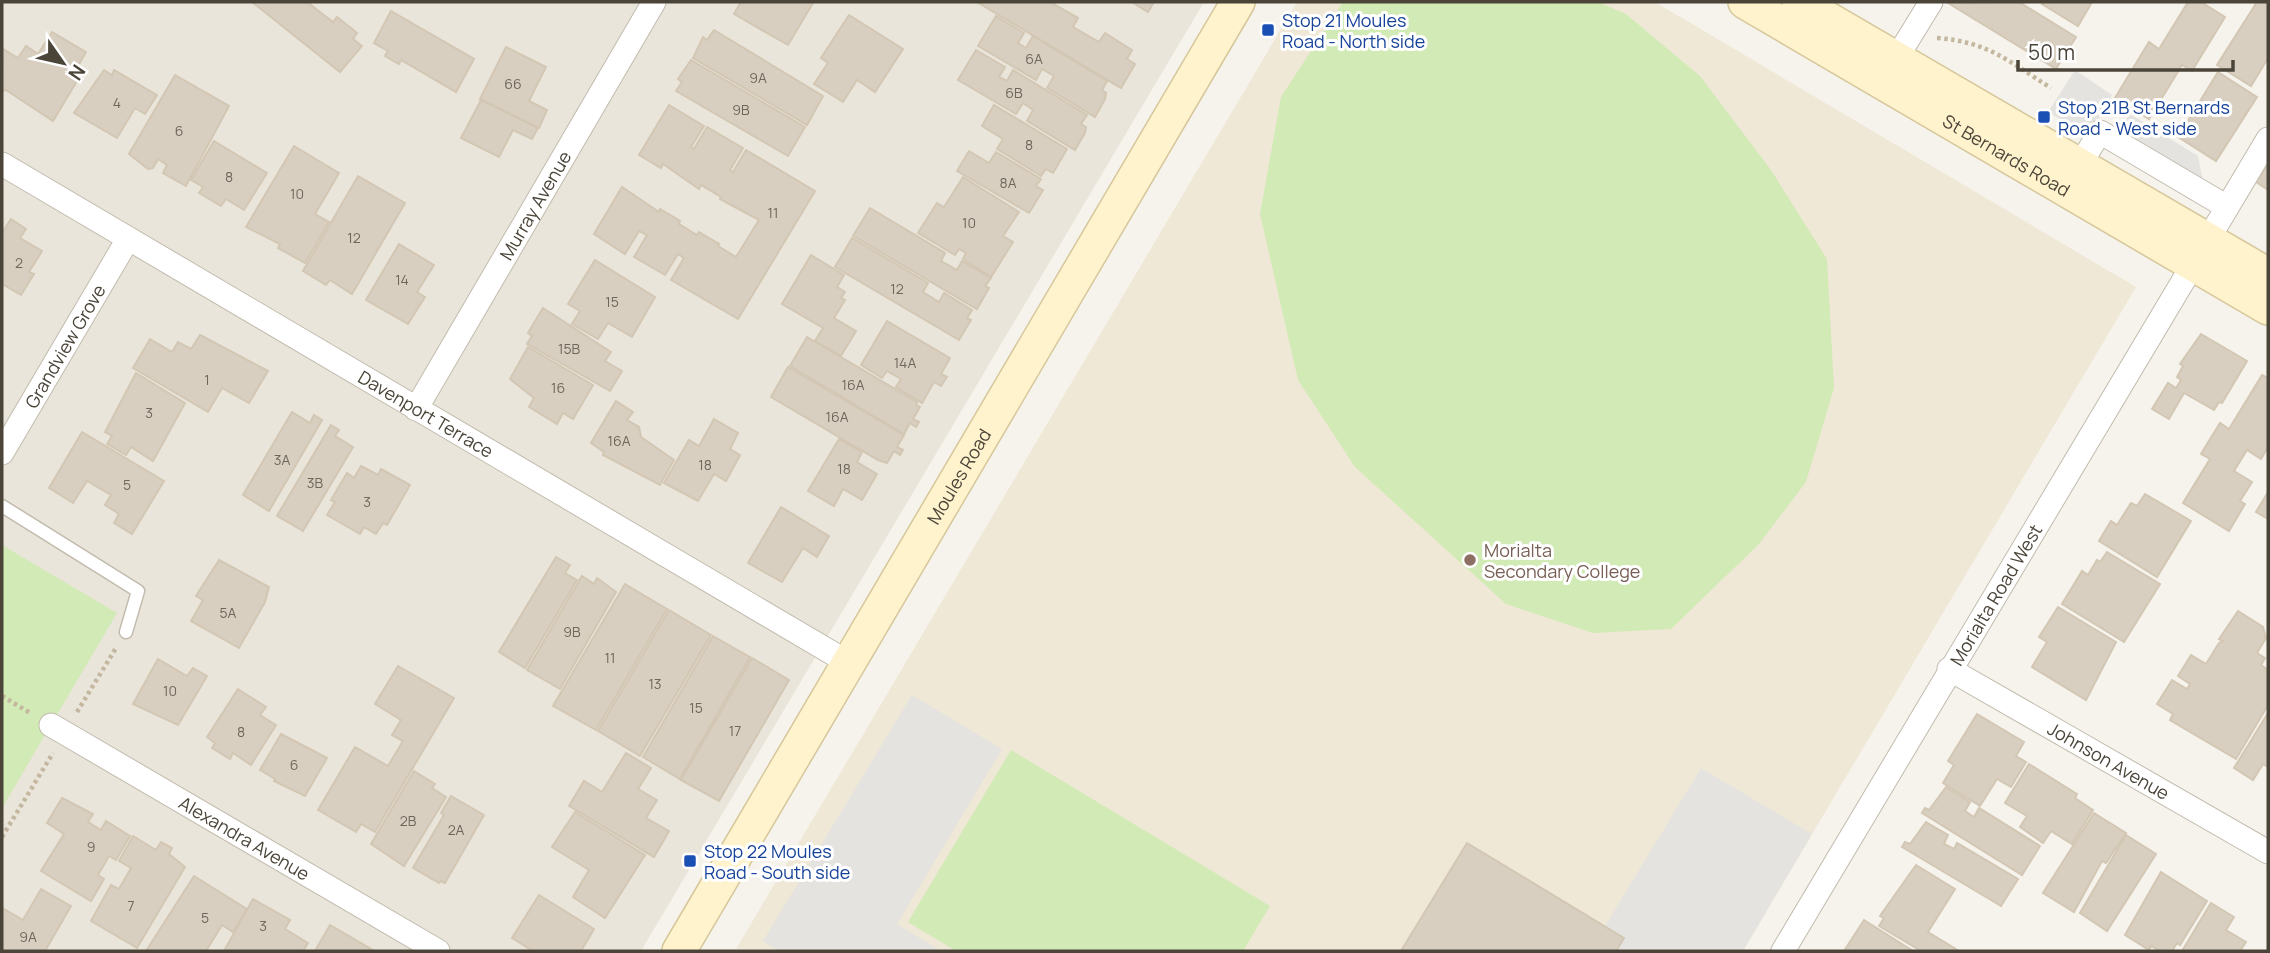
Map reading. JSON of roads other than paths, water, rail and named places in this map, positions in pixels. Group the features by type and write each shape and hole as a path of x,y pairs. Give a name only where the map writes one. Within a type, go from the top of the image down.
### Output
{"main road":[{"name":"Moules Road","path":"679,951 1238,2"},
{"name":"St Bernards Road","path":"1745,2 2201,251 2268,275"},
{"name":"St Bernards Road","path":"1799,2 2078,166 2201,251 2268,308"}],"street":[{"name":"Murray Avenue","path":"416,409 654,2"},
{"path":"1896,59 1931,2"},
{"path":"2078,166 2099,132 2227,207"},
{"name":"Morialta Road West","path":"1783,951 2268,139"},
{"name":"Davenport Terrace","path":"2,164 849,663"},
{"name":"Grandview Grove","path":"2,453 128,239"},
{"name":"Johnson Avenue","path":"1950,669 2268,852"},
{"name":"Alexandra Avenue","path":"51,725 438,951"}],"lane":[{"path":"2,506 138,591 126,632"}],"place":[{"name":"Stop 21 Moules Road - North side","path":"1268,30"},
{"name":"Stop 21B St Bernards Road - West side","path":"2044,117"},
{"name":"Morialta Secondary College","path":"1470,560"},
{"name":"Stop 22 Moules Road - South side","path":"690,861"}]}
